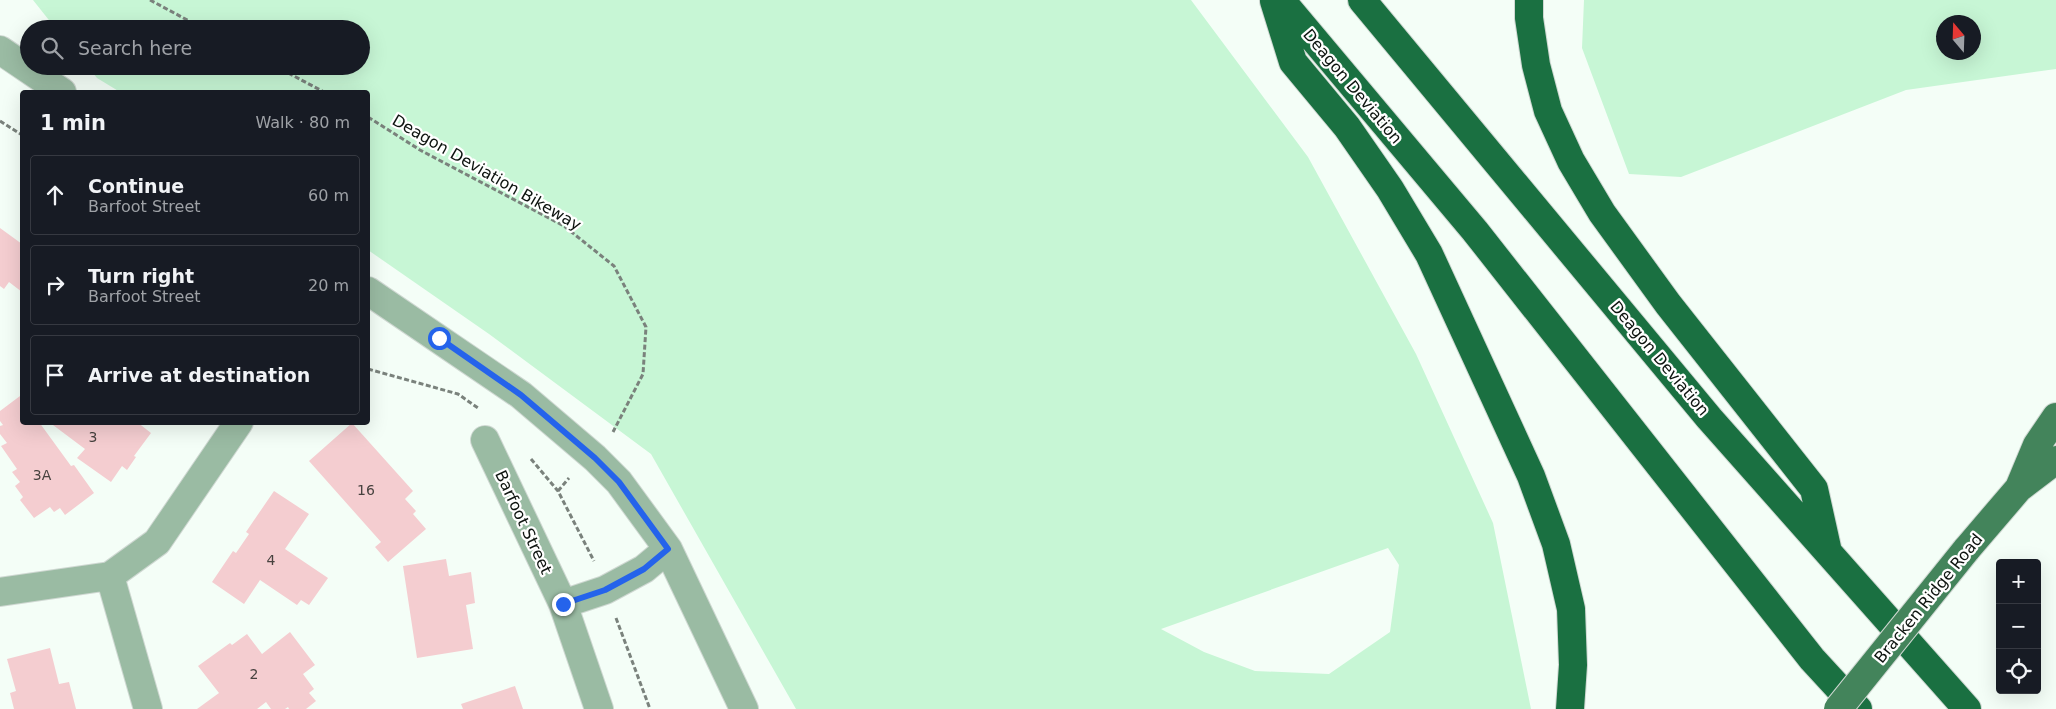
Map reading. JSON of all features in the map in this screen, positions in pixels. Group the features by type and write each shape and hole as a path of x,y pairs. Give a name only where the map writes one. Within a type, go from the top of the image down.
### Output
{"highway":[{"path":"1274,0 1293,62 1358,142 1390,189 1429,254 1531,476 1556,544 1571,609 1573,665 1570,709"},
{"name":"Deagon Deviation","path":"1281,0 1475,231 1812,659 1858,709"},
{"name":"Deagon Deviation","path":"1362,0 1709,418 1967,709"},
{"path":"1529,0 1529,18 1536,66 1548,111 1571,161 1602,213 1668,304 1814,489 1829,554"}],"main road":[{"name":"Bracken Ridge Road","path":"2019,488 2037,445 2056,417"},
{"name":"Bracken Ridge Road","path":"1838,709 1966,550 2019,488 2056,460"}],"street":[{"path":"0,50 20,64"},
{"path":"37,75 59,90"},
{"path":"370,292 521,395 595,458 619,482 668,549 744,709"},
{"path":"0,592 110,576 157,542 237,425"},
{"name":"Barfoot Street","path":"485,440 563,604 599,709"},
{"path":"563,604 605,590 644,569 668,549"},
{"path":"110,576 148,709"}],"path":[{"path":"150,0 187,20"},
{"path":"292,75 320,90"},
{"name":"Deagon Deviation Bikeway","path":"370,118 420,150 564,226 614,266 646,327 643,374 612,433"},
{"path":"0,121 20,134"},
{"path":"572,474 558,491 596,565"},
{"path":"617,621 650,709"}],"green space":[{"path":"33,0 1191,0 1308,157 1416,354 1493,523 1531,709 796,709 651,454 489,334 370,251 370,90 117,90 94,75 370,75 370,20 49,20","holes":["1388,548 1399,565 1390,632 1329,674 1255,671 1204,652 1161,629"]},
{"path":"1584,0 2056,0 2056,69 1906,90 1681,177 1629,174 1582,48"}],"building":[{"path":"0,228 20,243 20,290 9,282 4,289 0,286"},
{"path":"20,396 20,425 41,425 71,466 74,465 94,493 65,515 60,508 54,512 50,507 34,518 20,500 23,497 15,486 20,482 12,472 17,469 1,446 7,443 0,434 0,426 3,425 0,421 0,411"},
{"path":"53,425 141,425 151,433 134,456 136,457 127,470 122,466 111,482 77,458 85,449"},
{"path":"350,425 354,425 413,491 405,499 416,511 413,514 426,529 388,562 375,547 381,542 309,461"},
{"path":"274,491 309,514 285,549 328,578 309,605 301,600 297,605 260,580 244,604 212,582 233,551 236,553 249,534 246,532"},
{"path":"446,559 449,576 471,572 475,603 466,605 473,649 417,658 403,566"},
{"path":"290,632 315,665 303,674 314,689 309,693 316,701 306,709 289,709 288,707 285,709 271,709 266,702 257,709 197,709 219,693 198,666 230,643 232,645 247,634 262,654"},
{"path":"50,648 59,684 69,682 76,709 14,709 10,693 16,691 7,659"},
{"path":"515,686 523,709 463,709 461,704"}],"route":[{"path":"439,338 521,395 595,458 619,482 668,549 644,569 605,590 563,604"}]}
